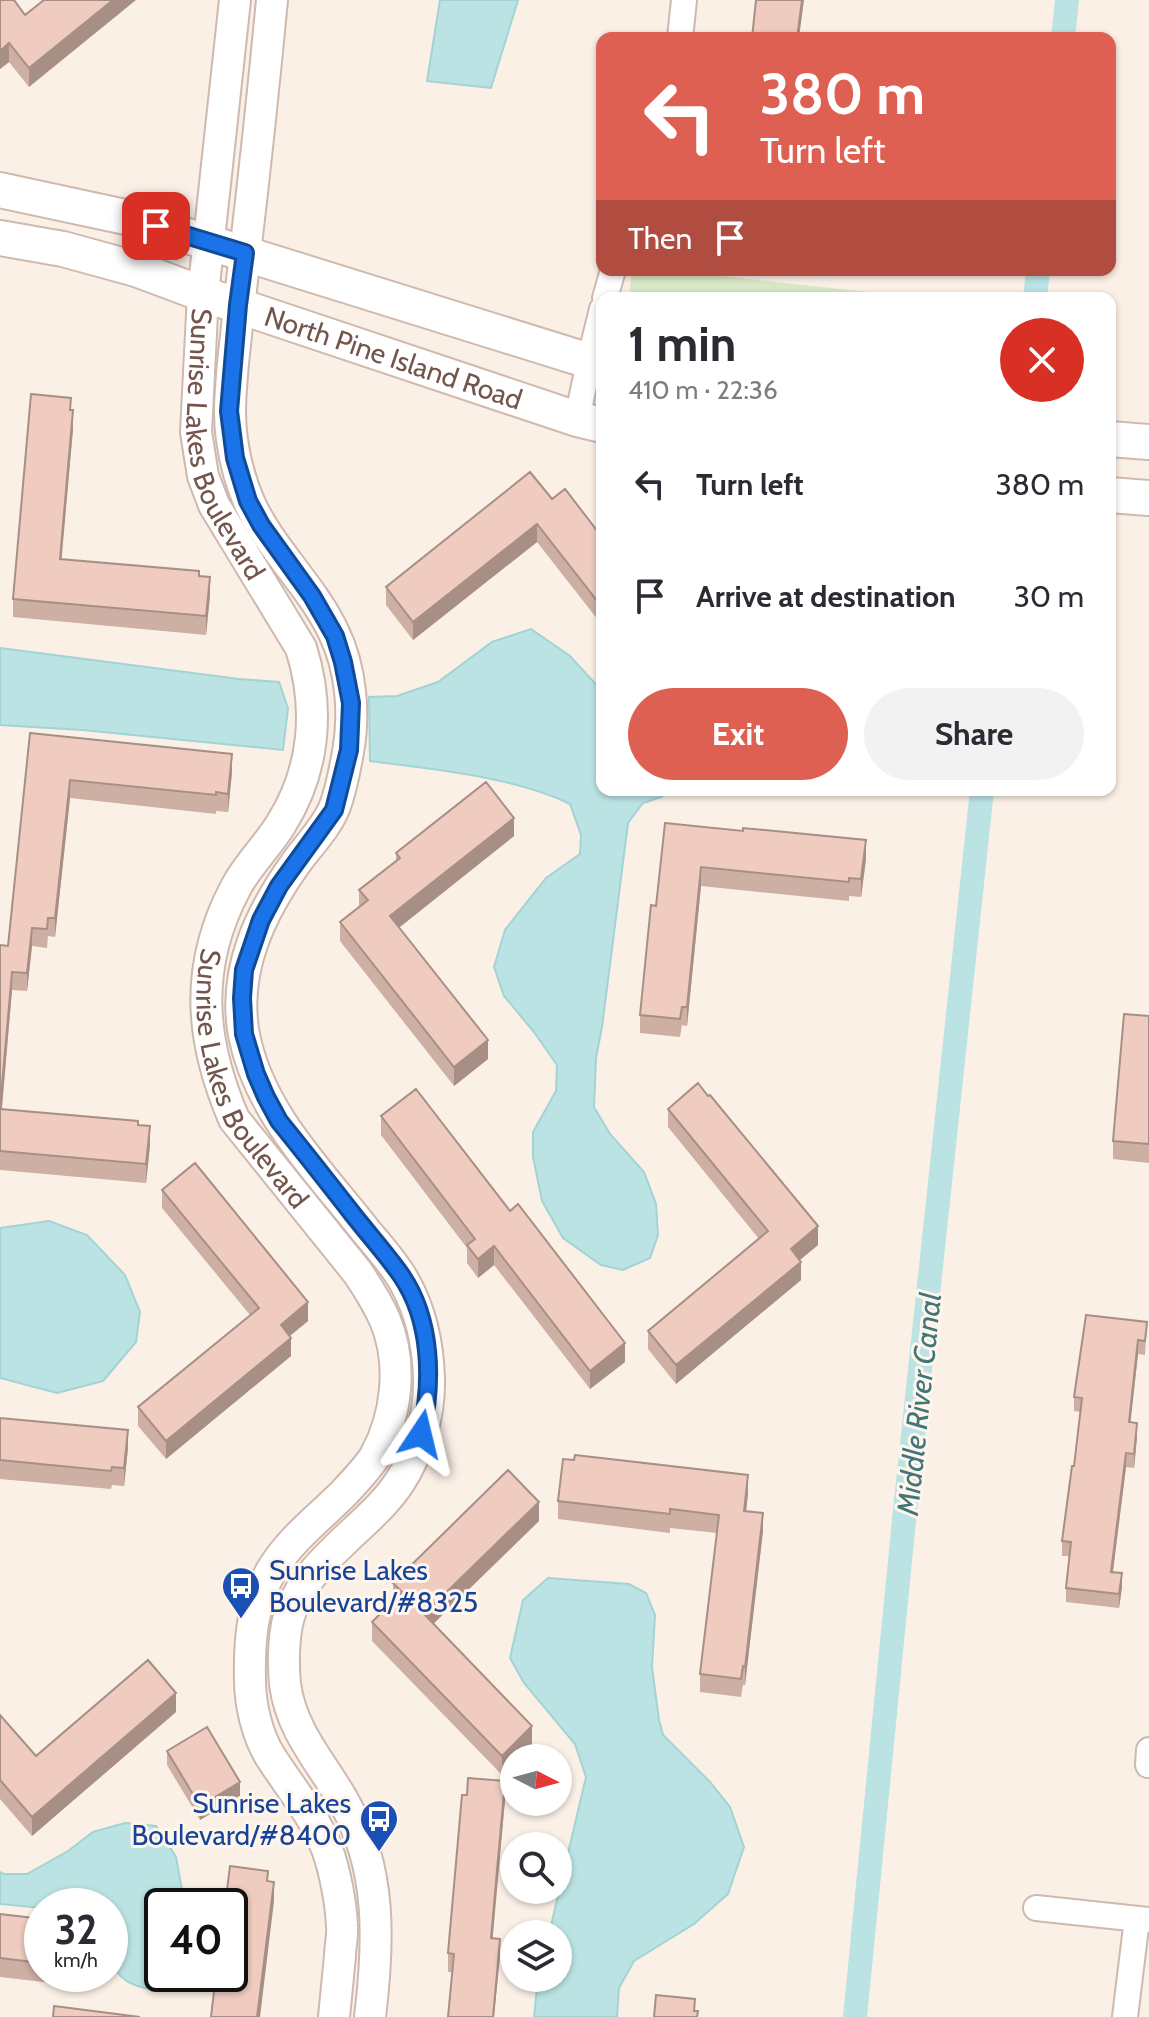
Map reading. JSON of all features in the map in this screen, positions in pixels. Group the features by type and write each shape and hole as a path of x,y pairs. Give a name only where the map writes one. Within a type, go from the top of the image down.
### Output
{"main road":[{"name":"North Pine Island Road","path":"0,190 130,218 595,363"},
{"name":"North Pine Island Road","path":"0,238 63,249 136,269 590,422"},
{"path":"1116,439 1149,442"},
{"path":"1116,495 1149,498"}],"street":[{"name":"Sunrise Lakes Boulevard","path":"235,0 203,294 196,432 203,476 214,505 301,648 313,703 311,745 300,787 281,825 236,886 217,933 205,993 211,1049 234,1119 358,1273 376,1301 391,1339 396,1379 385,1434 373,1458 343,1493 306,1528 273,1568 254,1613 251,1639 250,1683 257,1723 268,1753 312,1819 327,1848 335,1877 342,1927 334,2017"},
{"name":"Sunrise Lakes Boulevard","path":"272,0 229,411 235,458 248,501 335,636 351,703 349,750 334,810 279,886 261,920 247,958 242,998 244,1034 256,1074 279,1121 403,1277 418,1310 428,1356 428,1406 413,1458 397,1486 322,1562 303,1587 289,1612 286,1634 285,1685 294,1717 302,1738 316,1756 357,1827 368,1860 377,1925 370,2017"},
{"path":"681,32 684,0"},
{"path":"590,422 595,363"},
{"path":"1036,1908 1143,1919 1125,2017"}],"green space":[{"path":"631,276 720,276 868,292 630,292"}],"water":[{"path":"440,0 518,0 491,88 427,81"},
{"path":"531,629 570,656 596,684 596,796 662,796 643,803 628,823 596,1058 594,1107 610,1134 644,1172 656,1204 658,1235 650,1258 623,1270 601,1265 563,1238 542,1201 533,1157 533,1132 556,1091 557,1065 504,996 494,967 505,930 546,878 580,854 581,835 570,804 499,781 370,761 369,697 397,696 438,682 492,642"},
{"path":"0,648 279,682 288,708 283,750 0,725"},
{"path":"49,1221 87,1235 125,1275 140,1312 136,1342 103,1381 57,1393 0,1378 0,1228"},
{"path":"548,1578 629,1584 646,1593 655,1615 652,1667 663,1735 730,1807 744,1847 728,1894 694,1924 634,1961 619,1988 617,2017 534,2017 537,1992 572,1992 572,1920 552,1920 556,1904 572,1904 572,1836 586,1777 575,1744 524,1683 510,1658 523,1600"},
{"path":"125,1823 156,1826 176,1857 182,1888 144,1888 144,1988 128,1981 128,1888 24,1888 24,1906 0,1904 0,1872 27,1874 68,1851 93,1832"}],"building":[{"path":"0,0 14,0 25,15 44,0 113,0 29,68 9,43 0,51"},
{"path":"756,0 802,0 798,32 753,32"},
{"path":"31,394 71,398 70,410 73,410 60,559 199,571 199,576 210,577 206,616 13,599"},
{"path":"530,472 552,499 565,489 596,529 596,599 537,524 413,622 386,587"},
{"path":"30,733 232,754 228,794 70,780 55,918 48,918 47,929 32,928 27,973 12,972 0,1108 0,945 8,946"},
{"path":"486,782 514,818 390,916 488,1040 454,1067 340,922 368,900 359,890 400,858 396,853"},
{"path":"665,823 866,840 861,879 849,878 849,882 701,867 687,1007 682,1007 680,1019 640,1015 651,905 656,906"},
{"path":"1124,1014 1149,1016 1149,1144 1113,1141"},
{"path":"698,1083 818,1226 791,1249 801,1262 676,1365 648,1331 768,1231 668,1109"},
{"path":"416,1089 510,1211 518,1204 625,1343 590,1371 494,1246 478,1259 467,1245 475,1239 381,1116"},
{"path":"0,1109 138,1121 138,1125 150,1126 146,1164 0,1151"},
{"path":"195,1163 308,1302 281,1325 291,1338 166,1441 138,1407 259,1308 162,1190"},
{"path":"1086,1315 1147,1322 1145,1341 1138,1340 1129,1422 1137,1423 1134,1454 1126,1453 1111,1572 1122,1573 1119,1594 1066,1588 1071,1542 1062,1541 1082,1398 1074,1397"},
{"path":"0,1418 128,1430 124,1468 112,1467 111,1471 0,1460"},
{"path":"575,1455 748,1475 744,1511 763,1513 741,1679 700,1674 719,1515 670,1509 670,1514 558,1501 563,1459 574,1460"},
{"path":"508,1470 539,1502 424,1614 532,1726 514,1744 500,1744 500,1754 372,1622 402,1592 393,1583"},
{"path":"148,1660 176,1693 32,1817 0,1780 0,1715 36,1756"},
{"path":"207,1727 240,1782 200,1806 167,1751"},
{"path":"468,1778 500,1781 502,1816 491,1938 500,1939 493,2017 448,2017 454,1954 448,1953 462,1795 467,1795"},
{"path":"230,1866 268,1871 267,1881 274,1882 257,2017 211,2017 214,1992 248,1992 248,1888 227,1888"},
{"path":"0,1914 24,1917 24,1961 0,1958"},
{"path":"656,1995 695,1999 697,2017 654,2017"},
{"path":"54,2006 140,2017 53,2017"}],"waterway":[{"name":"Middle River Canal","path":"1064,32 1067,0"},
{"name":"Middle River Canal","path":"1036,292 1037,276"},
{"name":"Middle River Canal","path":"855,2017 906,1500 981,796"}],"place":[{"name":"Sunrise Lakes Boulevard/#8325","path":"241,1620"},
{"name":"Sunrise Lakes Boulevard/#8400","path":"379,1853"}],"route":[{"path":"156,226 245,253 229,411 235,458 248,501 261,525 312,596 335,636 343,662 351,703 349,750 334,810 279,886 261,920 244,970 244,1034 256,1074 279,1121 403,1277 418,1310 427,1344 429,1381 428,1406 421,1434"}]}
